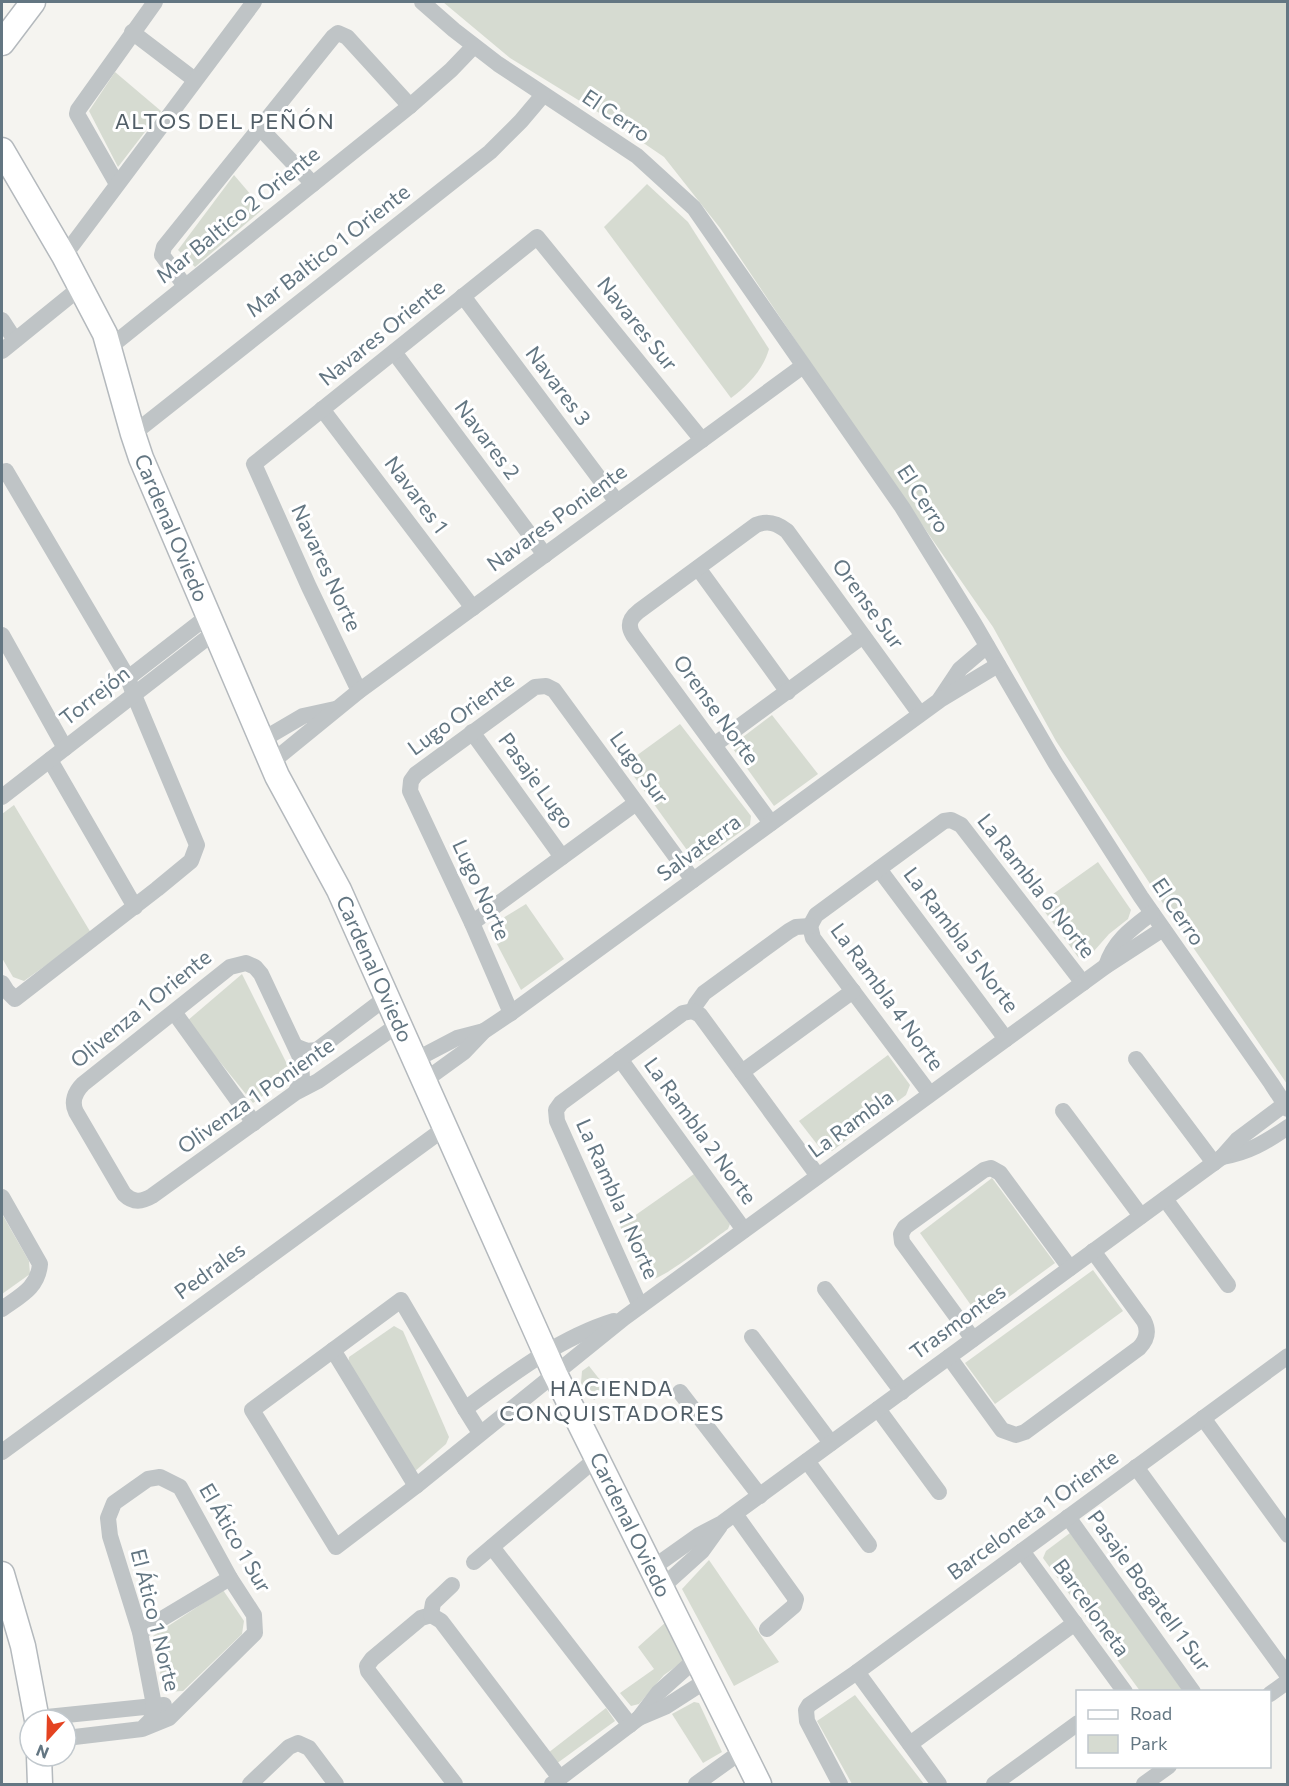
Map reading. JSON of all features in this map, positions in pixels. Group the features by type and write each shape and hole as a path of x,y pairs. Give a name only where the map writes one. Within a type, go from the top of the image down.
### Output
{"street":[{"path":"2,43 33,2"},
{"path":"117,184 77,114 155,2"},
{"path":"63,256 254,2"},
{"name":"El Cerro","path":"422,2 474,46 543,95 637,156 694,208 902,507 1056,764 1162,929 1286,1107"},
{"path":"132,32 195,80"},
{"path":"185,286 162,252 260,127 338,33 347,37 410,106"},
{"name":"Mar Baltico 2 Oriente","path":"110,347 410,106 474,46"},
{"name":"Mar Baltico 1 Oriente","path":"132,434 490,152 543,95"},
{"path":"260,127 314,184"},
{"name":"Cardenal Oviedo","path":"2,150 98,317 110,347 132,434 277,776 339,890 550,1364 759,1785"},
{"name":"Navares Oriente","path":"254,464 537,237"},
{"name":"Navares Sur","path":"537,237 702,440"},
{"path":"2,320 8,346 81,287"},
{"name":"Navares 3","path":"463,296 617,502"},
{"name":"Navares 2","path":"394,352 545,555"},
{"name":"Navares Poniente","path":"272,762 358,692 803,366"},
{"name":"Navares 1","path":"322,409 473,608"},
{"name":"Navares Norte","path":"254,464 358,692"},
{"path":"2,474 6,471 128,678 197,845 191,861 15,999 2,983"},
{"name":"Orense Sur","path":"698,568 756,525 767,521 775,523 787,531 920,714"},
{"path":"698,568 788,692"},
{"name":"Orense Norte","path":"698,568 639,611 630,621 633,635 771,823"},
{"name":"Torrejón","path":"128,678 212,623"},
{"name":"Torrejón","path":"2,797 134,695 212,623"},
{"path":"2,635 65,748"},
{"path":"714,746 863,636"},
{"name":"Salvaterra","path":"940,700 960,669 987,646"},
{"name":"Salvaterra","path":"419,1070 464,1052 484,1031 920,714 998,665"},
{"name":"Lugo Oriente","path":"410,786 416,774 472,732 531,690 539,686 546,686"},
{"name":"Lugo Sur","path":"546,686 558,693 693,880"},
{"name":"Navares Poniente","path":"262,740 303,716 339,708"},
{"name":"Pasaje Lugo","path":"472,732 562,857"},
{"path":"50,760 135,907"},
{"name":"Lugo Norte","path":"410,786 413,800 472,923 511,1013"},
{"path":"472,923 636,803"},
{"name":"La Rambla 6 Norte","path":"879,869 944,821 951,820 961,825 1083,983"},
{"path":"693,1011 704,993 796,927 810,926 816,915 879,869"},
{"name":"La Rambla 5 Norte","path":"879,869 1006,1039"},
{"name":"La Rambla","path":"1106,966 1112,950 1123,936 1152,913"},
{"name":"La Rambla 4 Norte","path":"810,926 813,938 930,1094"},
{"name":"La Rambla","path":"550,1364 624,1318 1106,966 1162,929"},
{"name":"Olivenza 1 Oriente","path":"138,1201 124,1194 76,1112 74,1101 80,1087 230,967 246,963 255,967 261,974 289,1036 297,1047"},
{"path":"742,1072 853,991"},
{"path":"297,1047 308,1051 317,1050 387,996"},
{"path":"620,1059 682,1013 693,1011 700,1015 818,1176"},
{"path":"174,1012 254,1123"},
{"name":"Olivenza 1 Poniente","path":"138,1201 152,1196 295,1093 323,1077 399,1024"},
{"name":"Salvaterra","path":"419,1070 458,1038 484,1031"},
{"path":"295,1093 303,1074 297,1047"},
{"name":"La Rambla 1 Norte","path":"620,1059 561,1102 556,1110 557,1121 640,1306"},
{"name":"La Rambla 2 Norte","path":"620,1059 744,1230"},
{"path":"1136,1059 1218,1160"},
{"name":"Trasmontes","path":"656,1579 702,1551 728,1518 1218,1160 1237,1140 1286,1107"},
{"path":"1063,1111 1141,1216"},
{"name":"Trasmontes","path":"1218,1160 1255,1148 1287,1127"},
{"name":"Pedrales","path":"2,1452 446,1128"},
{"path":"973,1339 904,1245 901,1238 905,1227 984,1170 991,1168 999,1173 1070,1268"},
{"path":"2,1197 40,1264 39,1275 35,1283 2,1309"},
{"path":"1165,1199 1228,1285"},
{"path":"949,1357 1002,1430 1011,1435 1025,1432 1139,1348 1147,1335 1144,1321 1093,1251"},
{"path":"825,1289 902,1392"},
{"path":"480,1433 401,1300 252,1410 336,1547 416,1486 480,1433 550,1364"},
{"path":"752,1337 831,1443"},
{"path":"333,1350 416,1486"},
{"name":"Barceloneta 1 Oriente","path":"840,1785 807,1721 806,1710 813,1701 857,1672 1287,1356"},
{"path":"465,1409 513,1373 550,1364"},
{"path":"680,1392 760,1496"},
{"path":"878,1409 939,1492"},
{"path":"1203,1418 1287,1532"},
{"path":"474,1562 597,1458"},
{"path":"807,1461 869,1545"},
{"path":"1136,1467 1287,1679 1271,1692"},
{"name":"El Ático 1 Sur","path":"108,1518 114,1503 148,1479 160,1477 180,1487 230,1578 254,1615 255,1633 191,1698"},
{"name":"Pasaje Bogatell 1 Sur","path":"1068,1517 1192,1690"},
{"name":"El Ático 1 Norte","path":"108,1518 110,1536 140,1632 154,1706 151,1720 142,1729"},
{"path":"728,1518 795,1599 794,1606 767,1629"},
{"path":"492,1547 634,1721"},
{"name":"Barceloneta","path":"1022,1551 1122,1690"},
{"path":"2,1574 23,1646 35,1708"},
{"path":"140,1632 230,1578"},
{"path":"431,1615 434,1603 452,1586"},
{"path":"455,1785 370,1675 368,1666 372,1659 421,1618 431,1615 441,1621 556,1781 634,1721 658,1693 696,1659"},
{"path":"910,1744 1075,1623"},
{"path":"857,1672 939,1785"},
{"path":"634,1721 665,1707 707,1680"},
{"path":"78,1714 171,1704 191,1698"},
{"path":"78,1737 142,1729 169,1718 191,1698"},
{"path":"994,1785 1076,1724"},
{"path":"250,1785 289,1747 298,1743 309,1748 336,1785"},
{"path":"696,1785 742,1751"},
{"path":"39,1768 40,1785"},
{"path":"1144,1785 1168,1768"}],"green space":[{"path":"443,2 1287,2 1287,1084 1166,908 1056,741 993,627 720,228 664,157 601,114 510,58"},
{"path":"115,72 161,111 118,167 89,111"},
{"path":"234,175 263,209 195,267 178,250"},
{"path":"647,184 688,222 769,349 763,364 754,376 731,398 604,227"},
{"path":"772,715 818,774 774,806 731,746"},
{"path":"680,724 751,816 750,825 700,861 692,857 625,764"},
{"path":"14,805 91,933 24,981 13,977 2,958 2,814"},
{"path":"1098,862 1131,910 1128,919 1109,934 1086,960 1078,957 1039,904"},
{"path":"526,904 564,959 521,990 488,927"},
{"path":"242,974 292,1074 253,1103 187,1021"},
{"path":"888,1055 910,1085 906,1095 832,1151 820,1148 799,1121"},
{"path":"694,1174 730,1224 728,1229 676,1266 649,1280 642,1271 620,1226"},
{"path":"992,1178 1055,1263 980,1318 920,1233"},
{"path":"2,1214 29,1261 30,1274 2,1294"},
{"path":"1093,1270 1123,1311 995,1404 965,1363"},
{"path":"394,1326 403,1331 449,1437 446,1444 414,1472 348,1365 349,1357"},
{"path":"589,1366 608,1390 594,1400 581,1383 582,1371"},
{"path":"1070,1533 1182,1690 1139,1690 1043,1558 1046,1551"},
{"path":"709,1560 779,1662 734,1686 682,1589"},
{"path":"223,1590 244,1621 242,1634 183,1691 164,1692 153,1636"},
{"path":"666,1622 685,1660 664,1675 639,1704 631,1706 620,1693 654,1669 638,1647"},
{"path":"855,1695 924,1784 852,1784 817,1721"},
{"path":"694,1702 699,1703 722,1752 703,1763 672,1714"},
{"path":"606,1708 615,1721 556,1764 548,1753"}],"district":[{"name":"ALTOS DEL PEÑÓN","path":"225,121"},
{"name":"HACIENDA CONQUISTADORES","path":"612,1400"}]}
